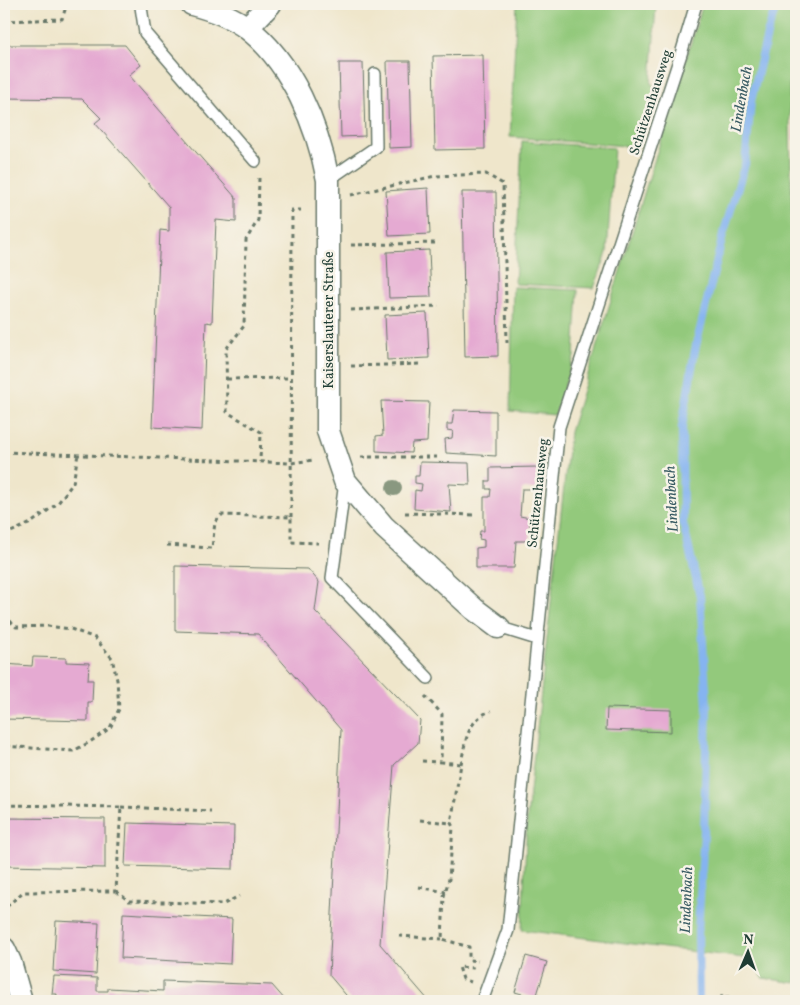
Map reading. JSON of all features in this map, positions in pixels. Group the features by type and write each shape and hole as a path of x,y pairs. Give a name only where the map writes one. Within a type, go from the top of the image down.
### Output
{"street":[{"name":"Kaiserslauterer Straße","path":"192,4 216,11 247,28 274,54 302,97 324,159 322,197 328,245 328,430 345,481 384,527 474,609 498,627"},
{"path":"247,28 270,4"},
{"path":"4,949 22,1001"}],"lane":[{"path":"142,4 145,33 255,161"},
{"name":"Schützenhausweg","path":"482,1001 508,930 559,427 696,4"},
{"path":"322,197 376,147 375,74"},
{"path":"345,481 332,578 428,678"},
{"path":"498,627 537,639"}],"path":[{"path":"4,21 62,19 67,4"},
{"path":"255,161 260,164 258,220 246,240 244,326 226,349 227,412 261,432 260,462"},
{"path":"336,544 291,542 292,210 322,197 435,176 486,174 503,184 507,343"},
{"path":"328,245 436,243"},
{"path":"328,310 439,306"},
{"path":"328,366 423,364"},
{"path":"227,380 291,378"},
{"path":"4,452 291,463 338,457 441,457"},
{"path":"4,535 31,523 58,502 73,483 78,454"},
{"path":"372,512 477,515"},
{"path":"167,545 212,548 215,522 221,515 291,517"},
{"path":"4,615 16,628 48,626 71,629 95,638 112,658 117,680 120,709 110,728 97,738 73,751 4,746"},
{"path":"428,678 419,689 442,714 441,762"},
{"path":"442,939 444,896 453,827 451,823 461,764 470,727 482,714 491,711"},
{"path":"422,761 461,764"},
{"path":"4,806 121,807 211,811"},
{"path":"116,891 121,807"},
{"path":"420,820 451,823"},
{"path":"419,887 446,892"},
{"path":"4,909 23,892 116,891 129,901 224,904 239,896"},
{"path":"399,936 442,939 469,947 469,960 481,961 480,969 459,967 463,979 487,988"}],"green space":[{"path":"517,4 656,4 651,84 657,87 639,147 510,137"},
{"path":"703,4 796,4 796,72 789,81 792,216 796,225 796,983 763,978 752,959 522,930 527,818 570,432"},
{"path":"522,141 614,148 607,253 594,288 515,284"},
{"path":"513,287 578,290 574,357 555,415 510,411"}],"building":[{"path":"4,45 125,45 141,65 129,75 236,198 236,222 216,220 212,323 206,322 202,430 152,427 160,230 169,231 169,207 95,123 101,118 82,99 4,98"},
{"path":"483,55 485,149 435,150 433,56"},
{"path":"387,61 410,61 412,147 389,148"},
{"path":"339,63 363,63 365,136 341,137"},
{"path":"794,82 796,82 796,102 793,102"},
{"path":"794,120 796,120 796,140 793,140"},
{"path":"794,158 796,158 796,179 794,179"},
{"path":"428,188 430,234 389,236 386,191"},
{"path":"462,192 496,192 498,356 465,357"},
{"path":"429,250 431,297 389,298 387,252"},
{"path":"427,313 429,358 387,360 385,315"},
{"path":"381,401 429,402 427,442 412,443 411,453 376,451 376,436 383,435"},
{"path":"454,410 496,411 496,456 446,453 445,439 452,438 453,431 447,430 447,424 452,424"},
{"path":"420,462 469,463 470,485 449,484 451,512 414,509 415,490 421,491 422,484 415,483 415,476 419,476"},
{"path":"539,467 537,489 522,489 520,516 530,518 530,541 516,541 514,568 476,568 476,548 484,547 484,540 479,539 480,531 484,531 484,497 490,497 491,489 486,489 486,481 490,481 490,468"},
{"path":"175,566 308,569 319,582 315,611 420,720 418,743 394,765 380,944 429,1001 351,1001 329,975 341,730 258,634 175,631"},
{"path":"33,657 66,658 66,662 89,663 88,680 93,680 92,702 88,702 88,721 4,719 4,664 32,666"},
{"path":"607,708 671,710 671,732 606,730"},
{"path":"4,818 105,819 105,868 4,866"},
{"path":"127,823 234,826 233,869 125,866"},
{"path":"123,913 232,919 230,964 121,958"},
{"path":"56,921 99,923 96,974 53,971"},
{"path":"526,956 547,962 536,998 515,992"},
{"path":"54,976 97,978 97,991 108,991 108,988 163,991 163,981 272,985 286,1001 56,1001 57,994 52,994"},
{"path":"721,995 740,998 740,1001 721,1001"}],"waterway":[{"name":"Lindenbach","path":"699,1001 698,931 704,832 707,706 700,596 683,523 682,427 695,350 723,235 745,164 751,101 768,31 777,4"}]}
